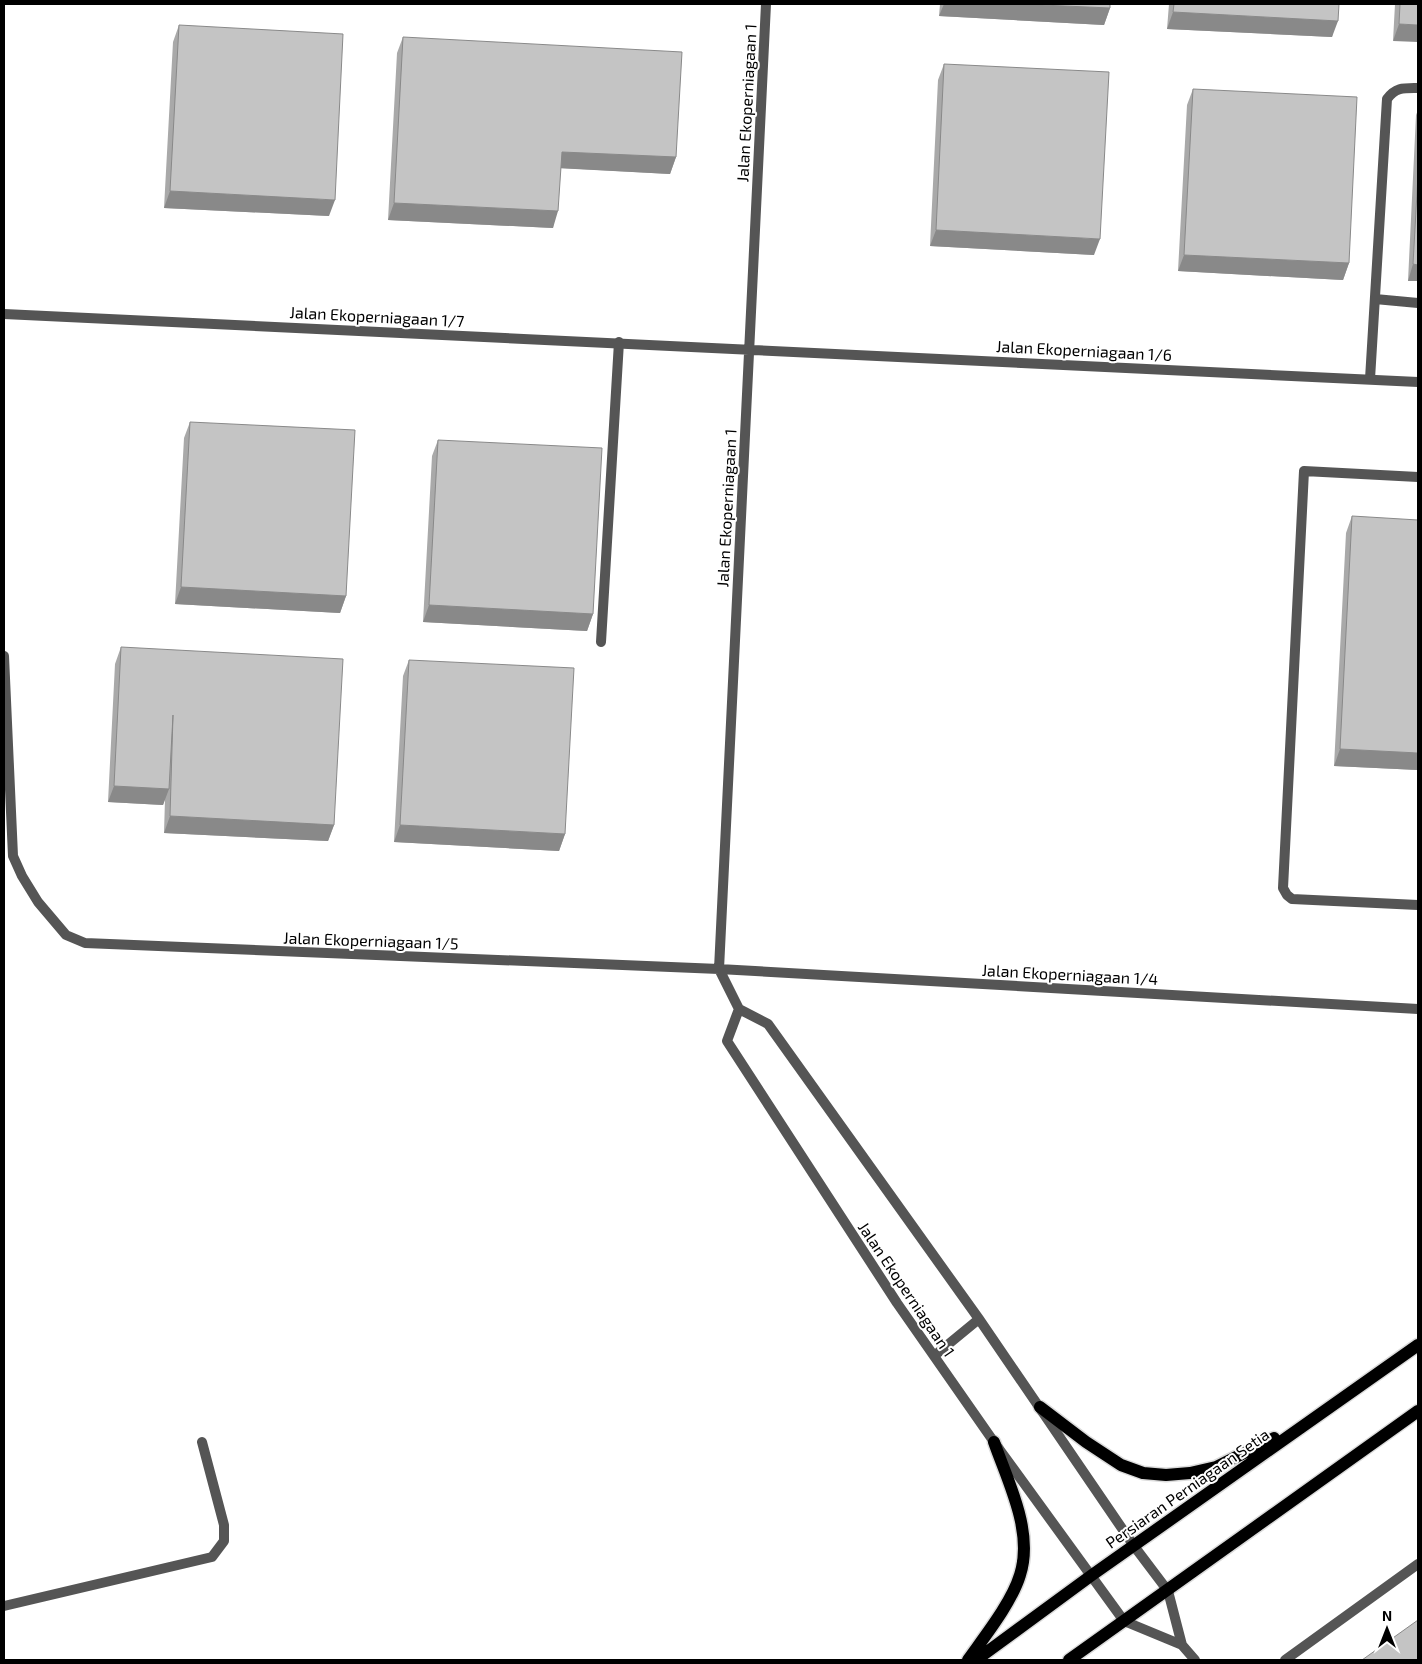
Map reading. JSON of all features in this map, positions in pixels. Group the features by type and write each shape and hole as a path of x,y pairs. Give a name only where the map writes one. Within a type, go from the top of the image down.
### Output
{"main road":[{"name":"Persiaran Perniagaan Setia","path":"976,1660 1092,1574 1418,1345"},
{"path":"1040,1406 1086,1442 1121,1465 1143,1472 1166,1475 1190,1473 1216,1467 1308,1421"},
{"path":"1070,1660 1418,1411"},
{"path":"968,1660 1011,1595 1021,1574 1025,1543 1022,1519 994,1442"}],"street":[{"name":"Jalan Ekoperniagaan 1","path":"766,4 748,348 720,969 739,1009 727,1041 897,1303 994,1442 1092,1574 1124,1621"},
{"path":"1370,379 1387,100 1392,92 1404,88 1418,88"},
{"path":"1375,299 1418,303"},
{"name":"Jalan Ekoperniagaan 1/7","path":"4,314 748,348"},
{"path":"601,642 619,342"},
{"name":"Jalan Ekoperniagaan 1/6","path":"748,348 1418,382"},
{"path":"1418,477 1304,471 1283,888 1287,896 1292,898 1418,905"},
{"name":"Jalan Ekoperniagaan 1/5","path":"4,656 13,856 22,876 38,902 66,935 85,943 720,969"},
{"name":"Jalan Ekoperniagaan 1/4","path":"720,969 1418,1009"},
{"path":"739,1009 768,1024 1040,1406 1134,1546 1168,1591 1182,1645 1195,1660"},
{"path":"934,1356 979,1320"},
{"path":"4,1606 212,1557 224,1540 224,1525 202,1442"},
{"path":"1285,1660 1418,1564"},
{"path":"1124,1621 1182,1645"}],"building":[{"path":"1019,4 1110,4 1110,8"},
{"path":"1174,4 1339,4 1338,21 1173,12"},
{"path":"1400,4 1418,4 1418,25 1399,24"},
{"path":"179,25 343,34 335,200 170,191"},
{"path":"403,37 682,52 676,157 562,152 558,211 394,203"},
{"path":"944,64 1109,72 1100,239 936,230"},
{"path":"1193,89 1357,97 1349,263 1184,255"},
{"path":"1418,175 1418,265 1413,264"},
{"path":"190,422 355,430 346,596 181,587"},
{"path":"438,440 602,448 593,614 429,605"},
{"path":"1352,516 1418,520 1418,753 1340,749"},
{"path":"121,647 343,659 334,825 170,816 173,715 169,789 114,786"},
{"path":"409,660 574,668 565,834 400,825"},
{"path":"1418,1620 1418,1660 1362,1660"}]}
